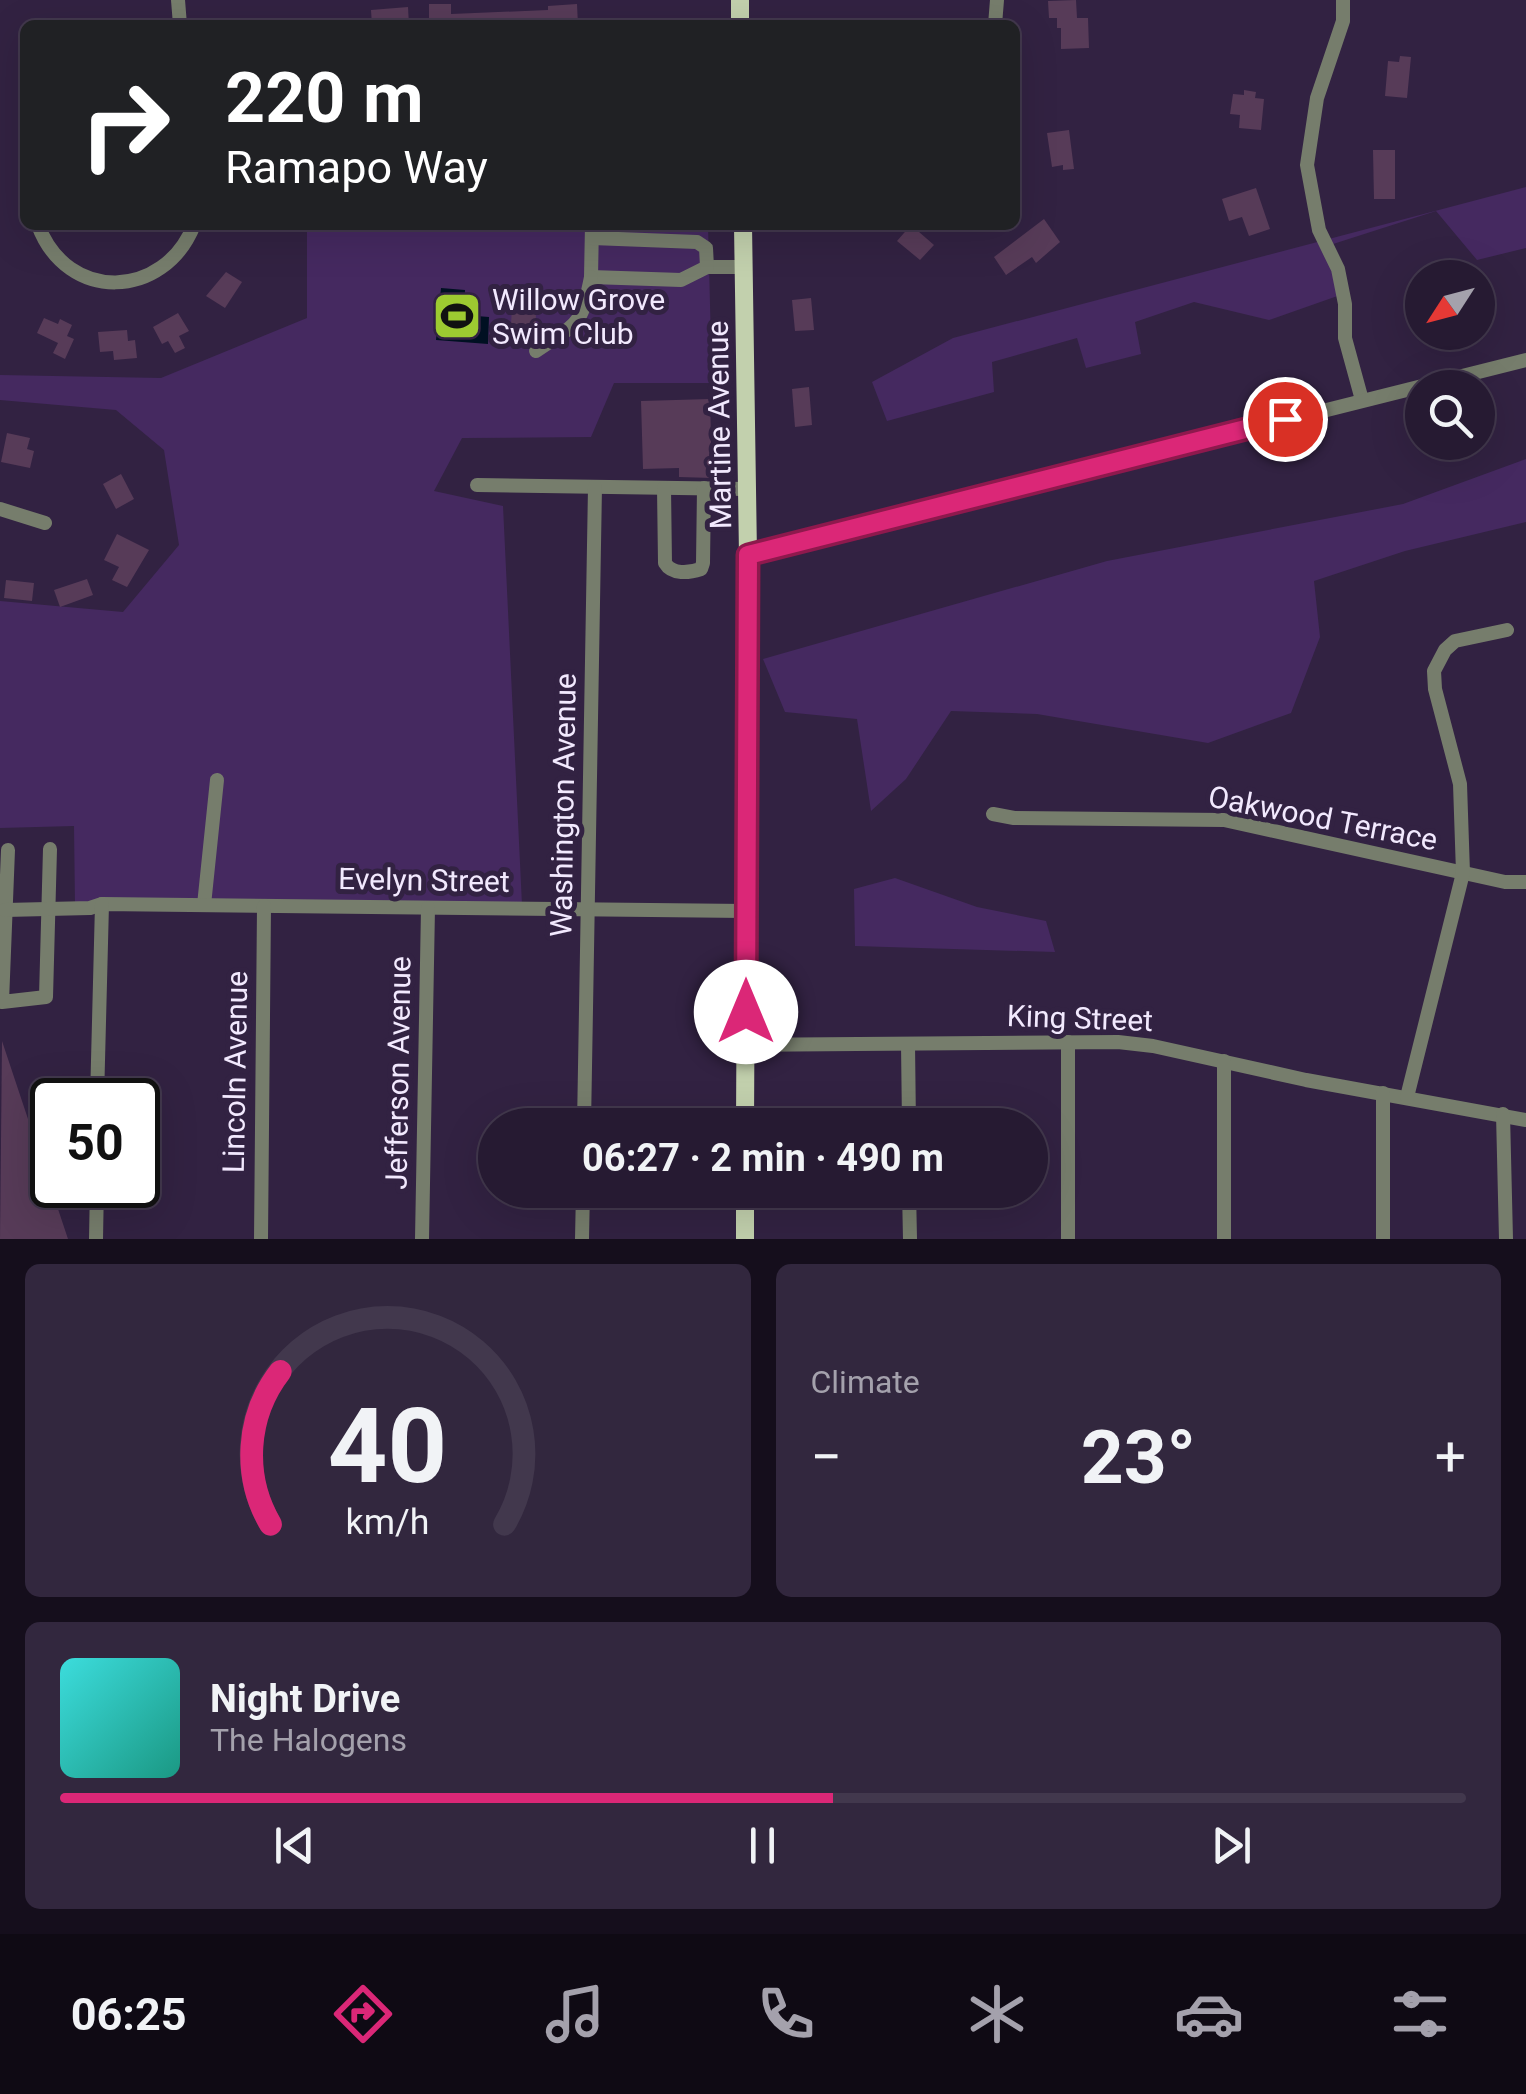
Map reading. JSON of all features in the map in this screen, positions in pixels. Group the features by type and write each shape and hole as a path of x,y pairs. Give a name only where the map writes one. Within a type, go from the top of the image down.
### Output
{"main road":[{"name":"Martine Avenue","path":"743,230 748,555 745,1108"},
{"path":"745,1208 745,1239"}],"street":[{"path":"1343,0 1343,21 1317,98 1307,165 1319,230 1338,270 1345,304 1345,338 1362,400"},
{"path":"41,230 52,252 64,264 86,277 120,283 152,274 167,265 179,253 191,230"},
{"path":"536,352 584,314 591,276 592,232 697,242 706,248 708,267"},
{"path":"591,276 681,280 708,267 744,268"},
{"path":"748,555 1526,360"},
{"path":"477,485 746,489"},
{"name":"Washington Avenue","path":"584,1108 595,487"},
{"path":"664,488 665,562 678,572 693,572 704,563 704,488"},
{"path":"0,508 45,522"},
{"path":"1407,1097 1463,873 1460,784 1434,671 1444,650 1455,642 1507,630"},
{"path":"204,905 218,780"},
{"name":"Oakwood Terrace","path":"992,814 1014,818 1224,820 1505,882 1526,882"},
{"path":"8,850 2,1002 46,997 50,849"},
{"path":"98,1078 102,904"},
{"name":"Evelyn Street","path":"5,910 90,908 102,904 746,912"},
{"name":"Lincoln Avenue","path":"261,1239 264,906"},
{"name":"Jefferson Avenue","path":"422,1239 428,908"},
{"path":"1068,1042 1068,1239"},
{"name":"King Street","path":"745,1045 1068,1042 1153,1046 1526,1120"},
{"path":"908,1044 909,1108"},
{"path":"1224,1061 1224,1239"},
{"path":"1382,1239 1383,1093"},
{"path":"1503,1114 1506,1239"},
{"path":"96,1208 96,1239"},
{"path":"582,1239 583,1208"},
{"path":"910,1208 910,1239"}],"shaded area":[{"path":"1526,187 1526,248 1477,260 1436,211 1330,245 1346,293 1269,320 1194,302 1135,322 1141,354 1086,368 1077,338 992,362 994,392 887,421 872,382 953,338"},
{"path":"307,230 708,230 712,383 614,383 591,437 462,438 434,491 503,506 522,905 75,906 74,826 0,828 0,601 123,612 179,545 164,450 116,410 0,400 0,375 161,378 307,318"},
{"path":"1526,459 1526,522 1405,551 1314,581 1320,637 1291,713 1208,743 1037,714 951,711 906,779 871,811 857,719 785,712 763,659 1107,561 1403,504"},
{"path":"895,878 977,907 1046,921 1055,952 855,946 854,889"}],"water":[{"name":"Willow Grove Swim Club","path":"441,288 465,290 464,315 489,317 488,344 436,340"}],"building":[{"path":"1076,0 1077,18 1088,18 1089,48 1061,49 1061,28 1057,28 1057,18 1049,18 1048,1"},
{"path":"429,4 451,4 451,14 548,10 548,6 577,4 578,20 429,20"},
{"path":"408,7 409,20 372,20 371,10"},
{"path":"1400,56 1411,57 1407,98 1385,96 1388,61 1399,62"},
{"path":"1244,90 1256,92 1255,98 1264,99 1261,130 1239,128 1240,115 1230,114 1233,94 1244,95"},
{"path":"1069,130 1074,169 1052,167 1047,133"},
{"path":"1373,150 1395,150 1395,199 1374,199"},
{"path":"1256,188 1270,229 1249,236 1242,217 1229,221 1222,199"},
{"path":"1044,219 1060,242 1036,263 1032,257 1006,275 994,257"},
{"path":"907,230 917,230 934,245 920,260 897,241"},
{"path":"226,272 242,282 225,308 206,296"},
{"path":"513,287 537,288 535,339 528,345 510,344"},
{"path":"811,298 814,330 795,331 792,300"},
{"path":"178,313 189,331 179,336 185,348 175,353 168,341 162,344 153,327"},
{"path":"44,318 72,325 67,336 74,339 65,359 53,353 58,343 37,333"},
{"path":"127,330 128,341 135,340 137,358 114,360 113,351 100,352 98,332"},
{"path":"809,387 812,425 795,427 792,389"},
{"path":"710,399 712,478 679,477 679,468 643,469 641,401"},
{"path":"7,433 30,438 27,449 34,451 30,468 1,462"},
{"path":"121,474 134,499 116,509 103,484"},
{"path":"117,534 149,550 127,587 112,580 119,567 104,560"},
{"path":"87,579 93,595 60,607 54,590"},
{"path":"6,580 34,583 32,601 4,598"},
{"path":"2,1041 30,1125 30,1208 58,1208 68,1239 0,1239"}],"place":[{"name":"Willow Grove Swim Club","path":"457,316"}],"route":[{"path":"746,1012 748,555 1285,419"}]}
